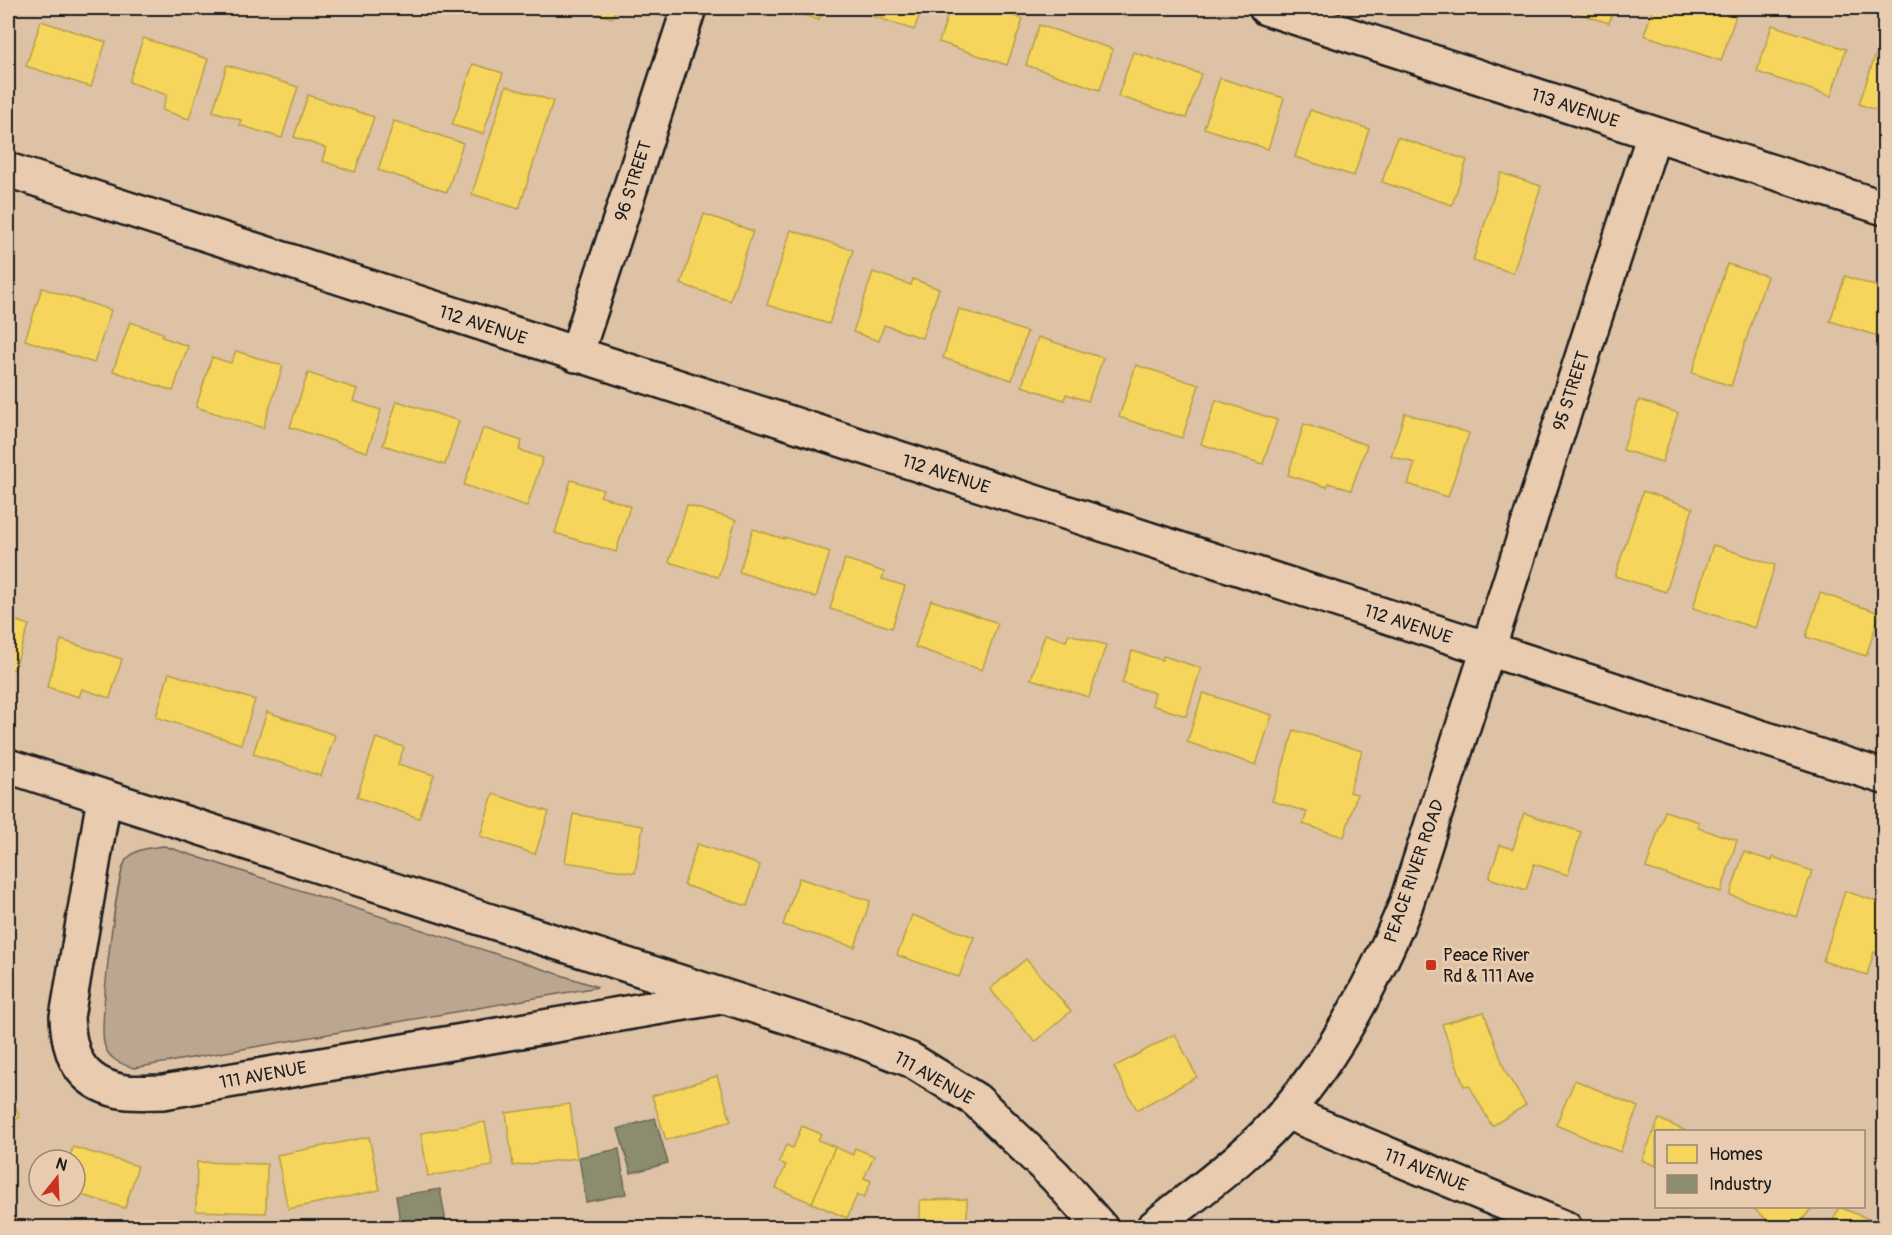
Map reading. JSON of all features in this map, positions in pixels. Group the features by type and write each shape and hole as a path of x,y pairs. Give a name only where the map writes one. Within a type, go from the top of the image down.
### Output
{"street":[{"name":"96 STREET","path":"576,355 689,8"},
{"name":"113 AVENUE","path":"1266,8 1884,208"},
{"name":"95 STREET","path":"1488,649 1654,134"},
{"name":"112 AVENUE","path":"8,170 1884,777"},
{"name":"PEACE RIVER ROAD","path":"1154,1227 1242,1155 1286,1112 1326,1058 1360,1001 1386,953 1405,907 1488,649"},
{"name":"111 AVENUE","path":"8,766 856,1039 910,1060 976,1100 1055,1176 1101,1227"},
{"name":"111 AVENUE","path":"104,798 67,1017 68,1039 75,1060 96,1083 121,1092 163,1092 724,996"},
{"name":"111 AVENUE","path":"1286,1112 1565,1227"}],"shaded area":[{"path":"164,846 598,987 134,1068 111,1057 104,1043 106,980 113,919 126,860 139,851"}],"building: Homes":[{"path":"581,8 616,8 612,18"},
{"path":"782,8 823,8 819,20"},
{"path":"856,8 922,8 914,30 855,10"},
{"path":"950,8 988,8 1023,19 1007,65 939,42"},
{"path":"1561,8 1614,8 1609,23"},
{"path":"1653,8 1713,8 1736,15 1721,61 1644,35"},
{"path":"41,21 106,42 91,87 26,66"},
{"path":"1039,25 1113,49 1100,90 1026,65"},
{"path":"1772,25 1846,49 1831,96 1757,72"},
{"path":"143,38 208,59 189,119 162,110 167,95 129,82"},
{"path":"1133,52 1201,74 1186,118 1118,96"},
{"path":"1875,56 1884,59 1884,113 1859,104"},
{"path":"473,64 503,73 483,134 452,125"},
{"path":"227,65 298,87 282,138 239,125 241,120 213,111"},
{"path":"1220,78 1284,98 1268,149 1204,128"},
{"path":"506,86 553,101 519,209 472,194"},
{"path":"308,95 374,117 355,172 322,161 326,148 294,137"},
{"path":"1310,110 1369,129 1354,176 1295,157"},
{"path":"394,121 463,143 447,192 378,170"},
{"path":"1397,137 1467,160 1452,205 1382,182"},
{"path":"1501,173 1541,186 1513,273 1473,260"},
{"path":"704,214 753,231 730,301 681,284"},
{"path":"791,230 853,250 829,324 767,305"},
{"path":"1727,264 1767,276 1731,386 1692,373"},
{"path":"873,272 911,285 913,279 939,289 922,338 884,325 879,341 853,332"},
{"path":"1845,276 1884,289 1884,338 1830,321"},
{"path":"8,282 16,285 8,311"},
{"path":"42,288 111,310 94,363 25,340"},
{"path":"959,309 1027,332 1012,380 943,358"},
{"path":"130,322 163,333 162,337 188,346 173,391 113,371"},
{"path":"1038,337 1103,358 1088,401 1066,394 1064,400 1022,386"},
{"path":"236,351 283,366 263,428 196,407 212,357 231,363"},
{"path":"1136,365 1199,385 1182,438 1119,417"},
{"path":"308,373 357,389 353,401 381,410 367,452 290,427"},
{"path":"1216,400 1277,420 1263,464 1201,444"},
{"path":"1639,400 1678,413 1662,462 1623,450"},
{"path":"397,401 459,421 445,465 383,445"},
{"path":"1405,413 1469,433 1448,497 1408,484 1415,463 1391,456"},
{"path":"1304,424 1367,445 1351,490 1328,483 1327,487 1288,475"},
{"path":"483,428 522,441 519,450 543,458 527,506 464,485"},
{"path":"571,480 603,490 600,496 630,506 616,552 555,533"},
{"path":"1643,491 1693,508 1666,592 1615,576"},
{"path":"687,505 736,520 718,577 669,562"},
{"path":"753,529 830,552 816,597 739,572"},
{"path":"1713,545 1775,565 1755,628 1693,608"},
{"path":"845,559 884,572 882,579 905,586 892,628 830,609"},
{"path":"1820,593 1880,613 1866,656 1806,637"},
{"path":"931,600 998,623 982,670 915,647"},
{"path":"8,618 29,625 14,670 8,667"},
{"path":"1045,634 1066,641 1069,634 1106,645 1089,697 1031,679"},
{"path":"61,640 122,659 110,698 82,689 79,697 47,687"},
{"path":"1132,651 1162,660 1163,656 1201,668 1186,716 1152,705 1155,693 1122,683"},
{"path":"169,673 255,700 241,744 156,717"},
{"path":"1203,693 1272,715 1256,765 1187,742"},
{"path":"267,712 335,735 321,776 253,754"},
{"path":"1294,730 1362,751 1349,792 1357,794 1344,837 1303,824 1307,812 1272,801"},
{"path":"376,738 404,747 398,764 434,775 419,818 357,797"},
{"path":"493,794 549,812 535,854 480,836"},
{"path":"1665,811 1699,822 1698,828 1737,840 1721,892 1646,868"},
{"path":"1524,813 1581,832 1568,875 1534,864 1526,890 1489,878 1500,845 1513,849"},
{"path":"573,814 643,826 635,873 565,862"},
{"path":"697,844 760,865 747,906 684,885"},
{"path":"1744,852 1772,861 1773,857 1812,871 1797,917 1730,895"},
{"path":"799,878 870,901 855,947 783,925"},
{"path":"1845,891 1884,904 1884,956 1874,952 1867,975 1823,961"},
{"path":"912,915 974,937 959,977 897,955"},
{"path":"1026,959 1071,1011 1035,1042 990,989"},
{"path":"1484,1012 1506,1073 1526,1105 1492,1126 1469,1085 1464,1086 1442,1024"},
{"path":"1175,1034 1197,1077 1137,1110 1114,1067"},
{"path":"717,1076 731,1121 666,1140 652,1096"},
{"path":"1575,1080 1638,1107 1620,1152 1556,1125"},
{"path":"8,1091 20,1117 8,1124"},
{"path":"570,1104 577,1158 513,1166 506,1113"},
{"path":"1659,1119 1684,1130 1655,1130 1655,1166 1642,1160"},
{"path":"485,1122 493,1166 428,1176 421,1133"},
{"path":"802,1126 821,1134 818,1140 835,1147 812,1203 776,1188 786,1165 779,1162 786,1145 793,1148"},
{"path":"369,1137 380,1190 288,1209 277,1155"},
{"path":"835,1147 853,1155 855,1148 874,1156 864,1178 871,1181 864,1198 857,1195 847,1218 812,1203"},
{"path":"87,1151 138,1166 125,1208 87,1197"},
{"path":"197,1162 267,1164 266,1213 196,1211"},
{"path":"967,1199 967,1228 920,1228 920,1200"},
{"path":"1753,1208 1811,1208 1796,1228 1776,1228"},
{"path":"1839,1208 1884,1225 1884,1228 1830,1228"}],"building: Industry":[{"path":"655,1118 668,1163 631,1173 618,1129"},
{"path":"619,1149 626,1194 586,1202 579,1157"},
{"path":"440,1189 447,1228 401,1228 396,1196"}],"place":[{"name":"Peace River Rd & 111 Ave","path":"1431,965"}]}
